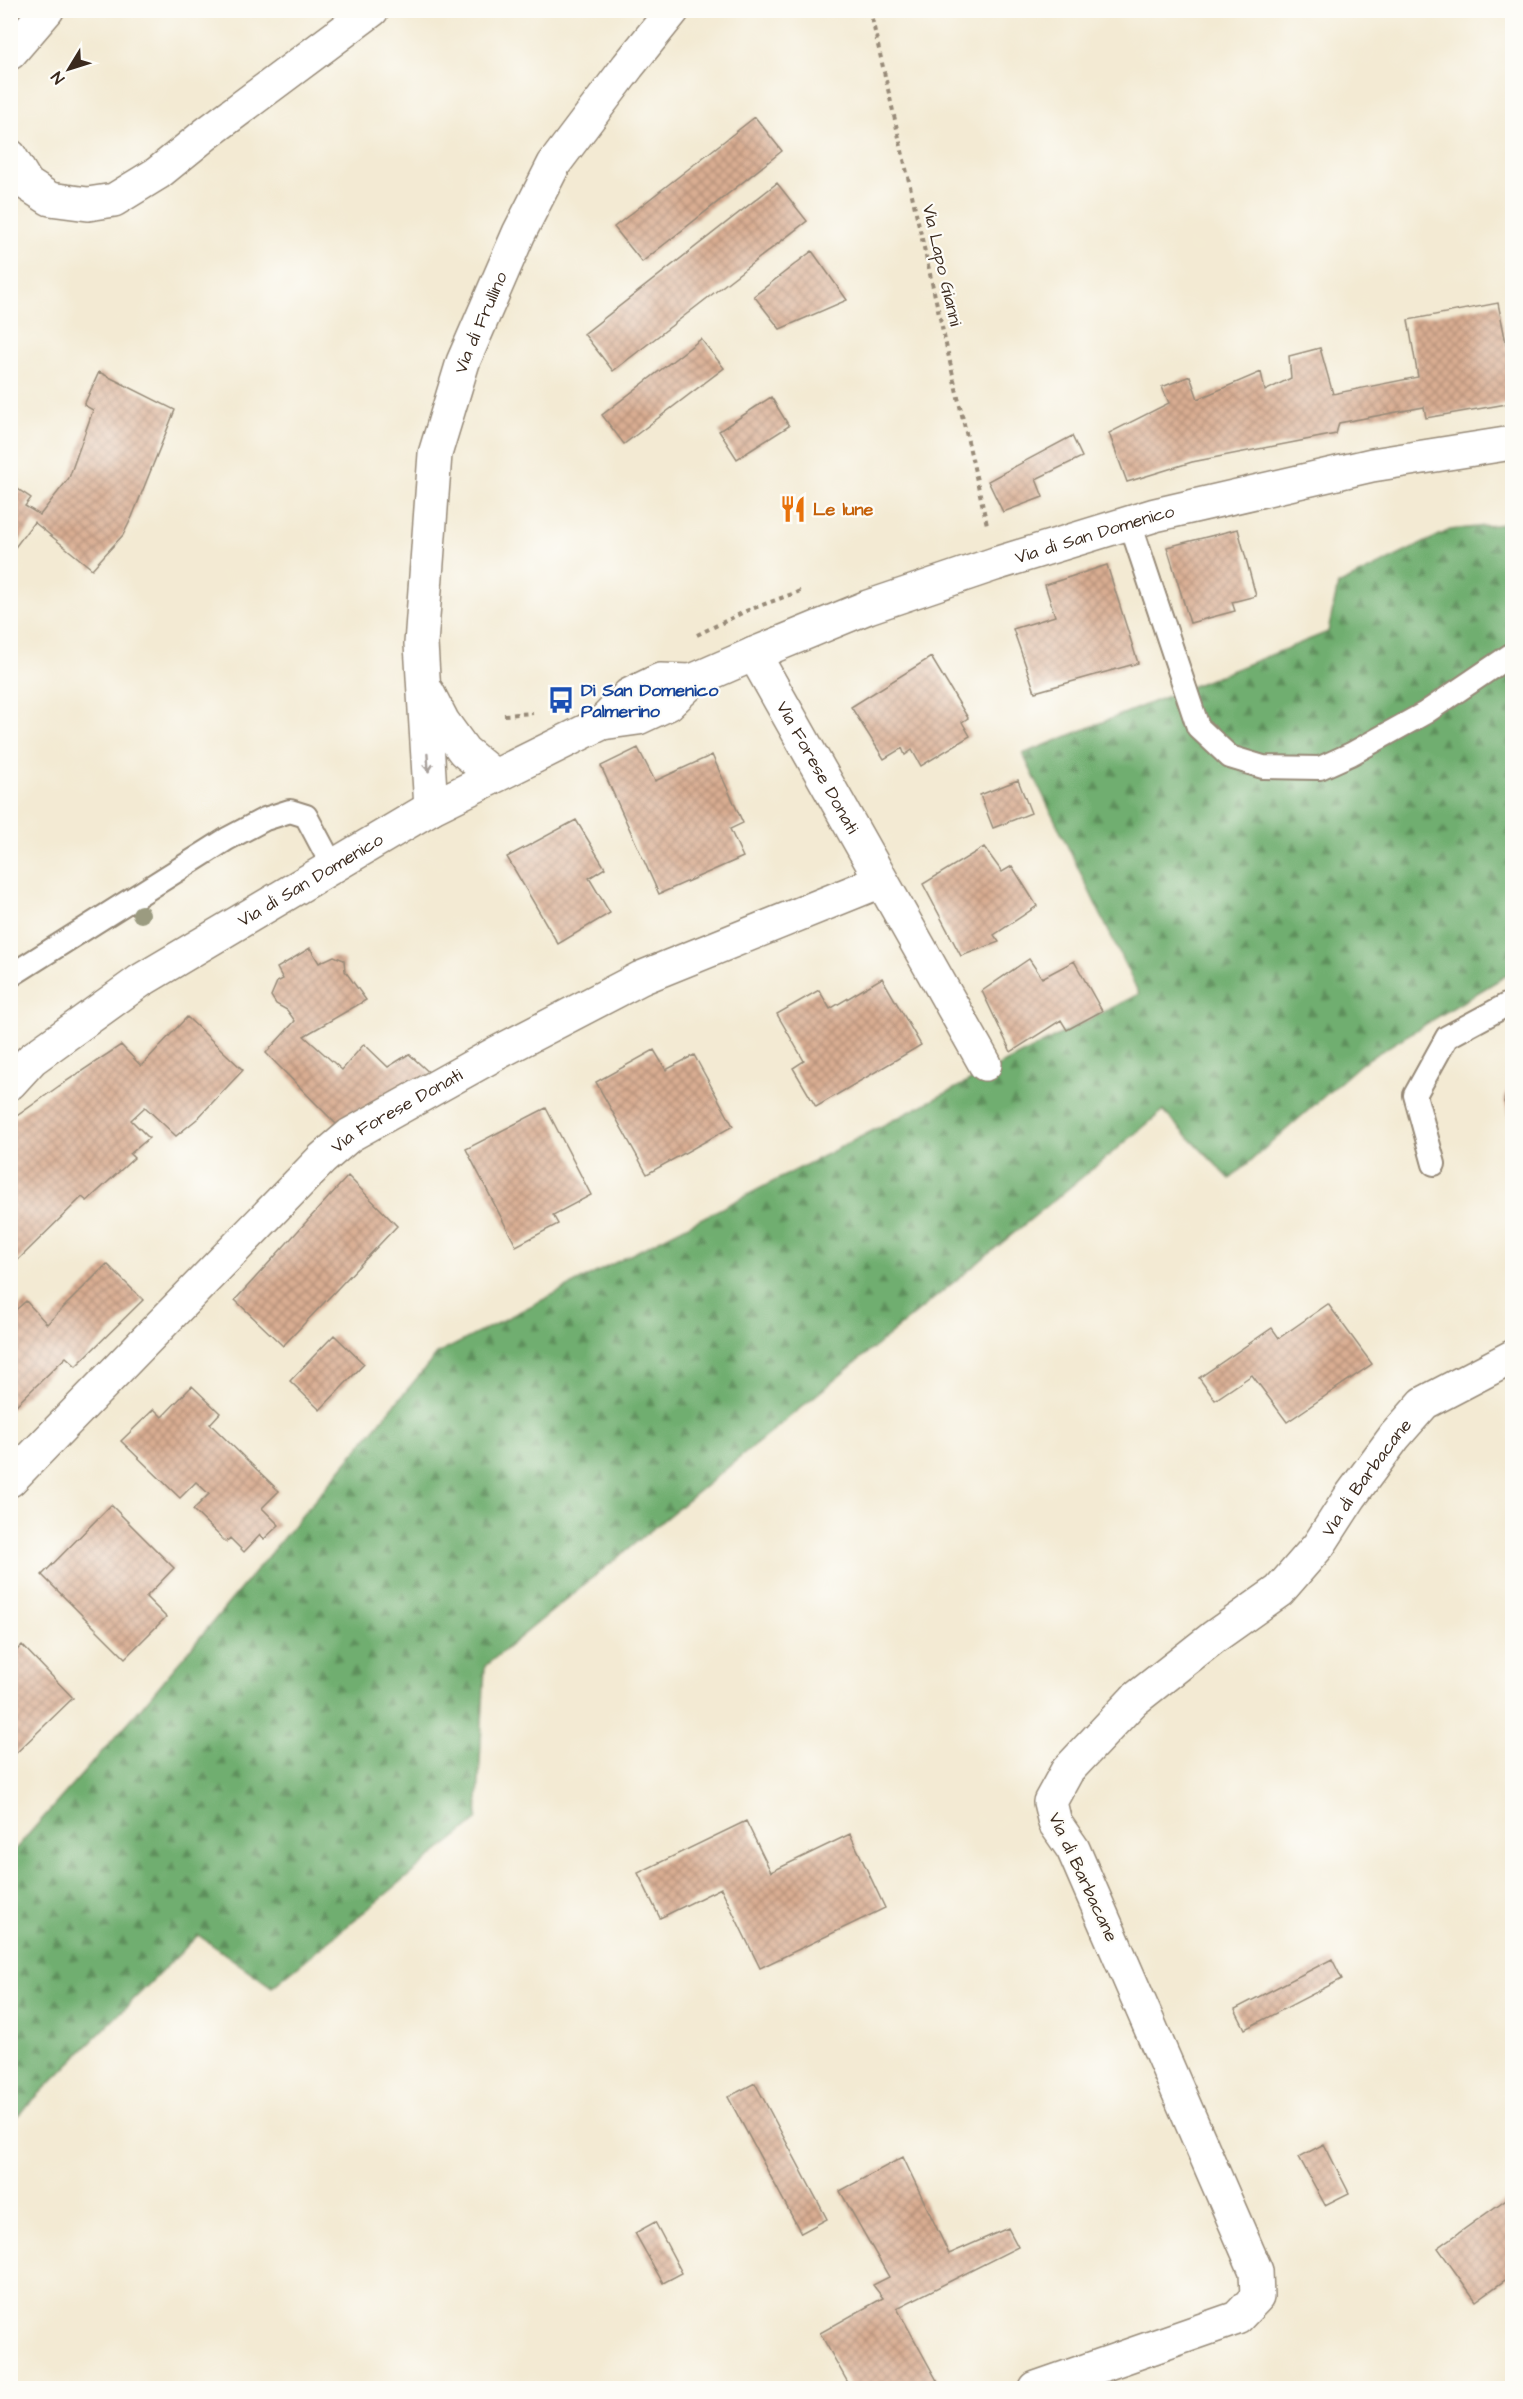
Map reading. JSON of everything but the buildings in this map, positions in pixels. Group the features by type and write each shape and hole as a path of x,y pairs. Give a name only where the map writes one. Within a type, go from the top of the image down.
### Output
{"street":[{"path":"10,53 47,10"},
{"path":"10,156 27,184 50,199 88,204 114,200 158,173 206,134 372,10"},
{"name":"Via di Frullino","path":"431,808 421,644 435,454 463,362 519,233 554,164 673,10"},
{"name":"Via di San Domenico","path":"10,1083 21,1063 140,981 431,808 602,723 629,695 660,680 692,681 868,607 1130,522 1296,481 1372,465 1512,442"},
{"name":"Via Forese Donati","path":"753,654 985,1064"},
{"name":"Via di Frullino","path":"423,683 443,722 456,741 464,751 494,775"},
{"name":"Via Forese Donati","path":"10,1480 322,1159 350,1135 497,1053 641,978 881,881"},
{"name":"Via di Barbacane","path":"1036,2388 1237,2318 1257,2297 1256,2271 1073,1848 1055,1822 1050,1802 1067,1771 1134,1700 1214,1637 1279,1591 1319,1545 1350,1497 1389,1444 1424,1403 1512,1357"}],"lane":[{"path":"1130,522 1198,727 1230,757 1263,767 1320,768 1351,754 1425,713 1512,654"},
{"path":"10,976 227,839 265,819 290,811 306,816 332,865"},
{"path":"1434,1164 1415,1095 1447,1037 1512,1002"}],"path":[{"name":"Via Lapo Gianni","path":"870,10 987,525"}],"green space":[{"path":"1512,523 1512,972 1363,1062 1230,1179 1163,1111 485,1666 477,1820 272,1987 198,1935 11,2122 11,1854 140,1709 437,1354 1139,994 1023,754 1328,632 1338,585 1450,530"}],"place":[{"name":"Le lune","path":"793,509"},
{"name":"Di San Domenico Palmerino","path":"561,700"}]}
